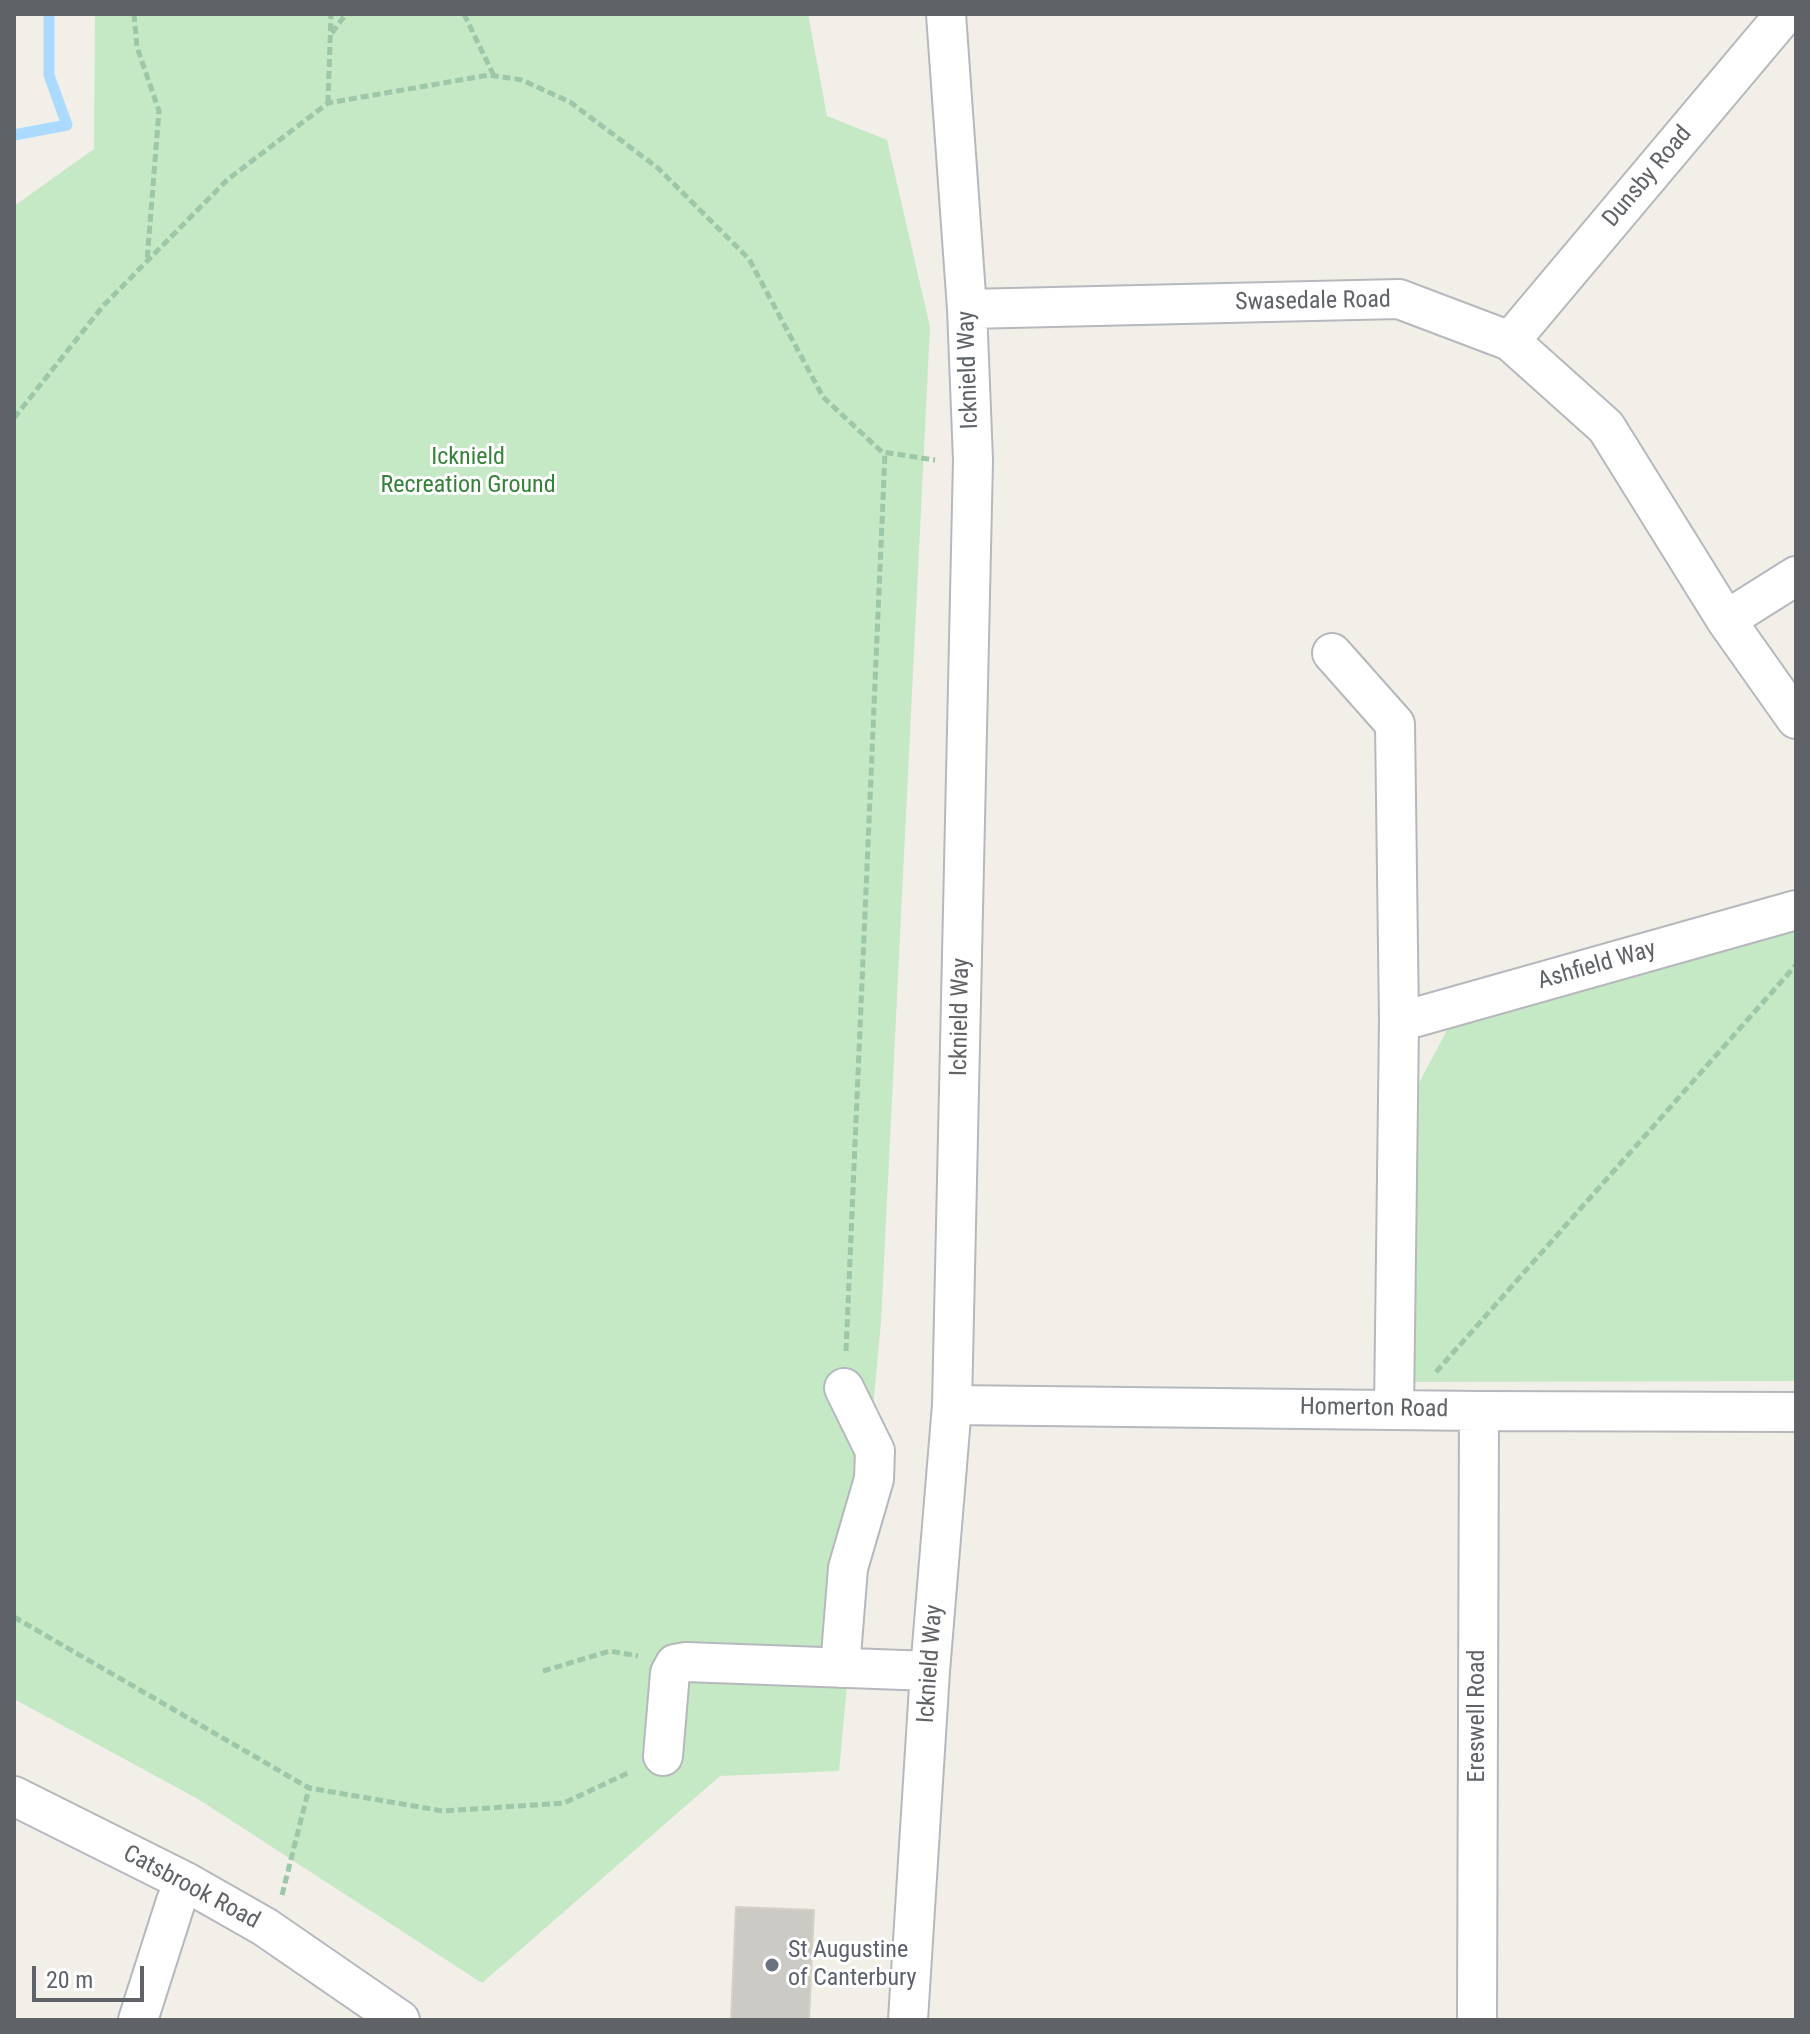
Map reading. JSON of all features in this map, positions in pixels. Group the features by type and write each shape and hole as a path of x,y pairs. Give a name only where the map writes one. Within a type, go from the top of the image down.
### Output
{"street":[{"name":"Icknield Way","path":"908,2020 930,1671 952,1405 973,460 967,309 946,14"},
{"name":"Dunsby Road","path":"1510,341 1785,14"},
{"name":"Swasedale Road","path":"967,309 1399,299 1510,341 1606,427 1726,620 1796,719"},
{"path":"1726,620 1796,576"},
{"path":"1332,653 1395,724 1399,1409"},
{"name":"Ashfield Way","path":"1399,1022 1796,910"},
{"path":"840,1668 848,1568 874,1479 875,1451 844,1388"},
{"name":"Homerton Road","path":"952,1405 1796,1412"},
{"name":"Ereswell Road","path":"1477,2020 1479,1411"},
{"path":"663,1756 670,1673 675,1664 930,1671"},
{"name":"Catsbrook Road","path":"14,1796 186,1882 265,1927 400,2020"},
{"path":"138,2020 176,1901 186,1882"}],"path":[{"path":"134,14 137,47 159,111 147,261"},
{"path":"328,103 331,14"},
{"path":"330,36 346,14"},
{"path":"464,14 494,76"},
{"path":"14,418 103,306 227,180 328,103 494,76 522,80 570,102 658,168 749,259 823,397 885,453 937,461"},
{"path":"844,1388 885,453"},
{"path":"1399,1409 1796,965"},
{"path":"14,1617 309,1788 443,1811 564,1803 663,1756"},
{"path":"543,1671 610,1651 675,1664"},
{"path":"280,1903 309,1788"}],"green space":[{"name":"Icknield Recreation Ground","path":"95,14 808,14 827,116 887,140 930,327 881,1322 839,1771 720,1776 482,1983 198,1799 14,1699 14,206 94,149"},
{"path":"1796,926 1796,1381 1411,1382 1413,1094 1451,1023"}],"building":[{"name":"St Augustine of Canterbury","path":"736,1907 814,1910 809,2020 731,2020"}],"waterway":[{"path":"14,135 67,125 49,75 49,14"}],"place":[{"name":"St Augustine of Canterbury","path":"772,1965"}]}
